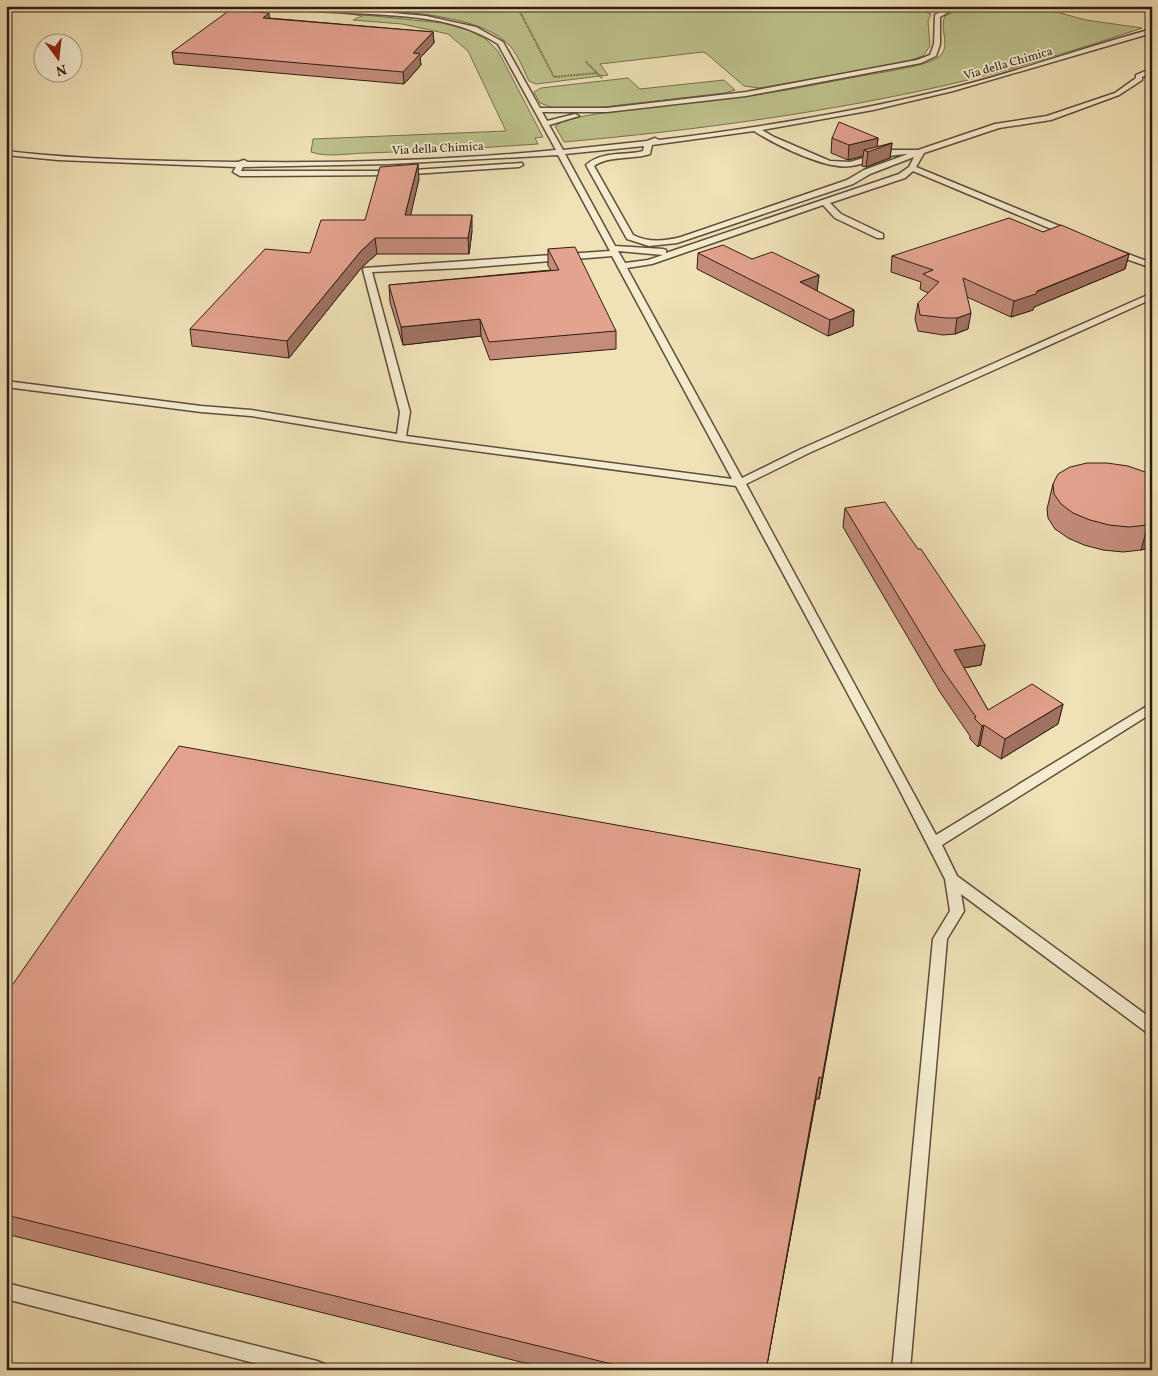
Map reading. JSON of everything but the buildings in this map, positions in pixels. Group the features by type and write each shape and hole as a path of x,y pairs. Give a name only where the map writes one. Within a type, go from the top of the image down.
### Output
{"lane":[{"path":"291,6 420,17 451,22 490,34 501,43 952,878 956,911 940,939 901,1370"},
{"path":"544,124 607,110 746,94 919,62 933,56 937,44 937,16 956,6"},
{"name":"Via della Chimica","path":"6,151 237,157 338,156 650,143 755,129 949,91 1006,76 1152,30"},
{"path":"1140,79 1138,76 1141,73 1152,70"},
{"path":"805,116 660,139 650,143 647,152 641,155 605,158 597,160 590,165 630,237 650,244 675,241 850,182 867,172 921,152 998,126 1048,118 1117,94 1140,79 1152,79"},
{"name":"Via della Chimica","path":"6,151 73,158 241,165 430,160 557,148 868,108"},
{"path":"537,110 607,110"},
{"path":"755,129 771,139 829,163 850,164 891,152 921,152"},
{"path":"474,150 422,157 248,161 242,162 238,172 240,174 296,175 398,173 519,165"},
{"path":"622,266 648,262 902,176 912,168 921,152"},
{"path":"912,168 1082,238"},
{"path":"824,202 838,216 880,236"},
{"path":"401,438 405,412 367,270 447,267 613,250 656,252 688,249"},
{"path":"1108,249 1152,266"},
{"path":"6,384 201,410 251,413 401,438 740,483 805,451 1152,296"},
{"path":"934,843 1152,707"},
{"path":"952,878 1152,1028"},
{"path":"6,1292 317,1370"}],"path":[{"path":"517,6 554,77 597,73"},
{"path":"586,62 603,78"}],"green space":[{"path":"345,6 912,6 931,14 928,21 930,46 923,56 902,63 759,88 744,86 703,52 600,64 608,75 536,84 529,81 519,60 506,42 491,32 472,24 449,18 401,12 337,8"},
{"path":"965,6 1002,6 1028,11 1049,10 1086,20 1142,28 1098,43 964,81 815,111 715,126 564,142 555,126 564,121 584,116 762,94 916,66 940,56 945,47 943,26 945,16"},
{"path":"345,13 442,23 468,30 486,39 498,51 543,137 535,138 538,144 339,155 324,155 311,152 313,139 506,131 468,51 448,34 402,24 353,20 362,16"},
{"path":"628,78 640,89 724,80 735,90 725,93 594,108 556,109 540,103 534,92 541,88"}]}
